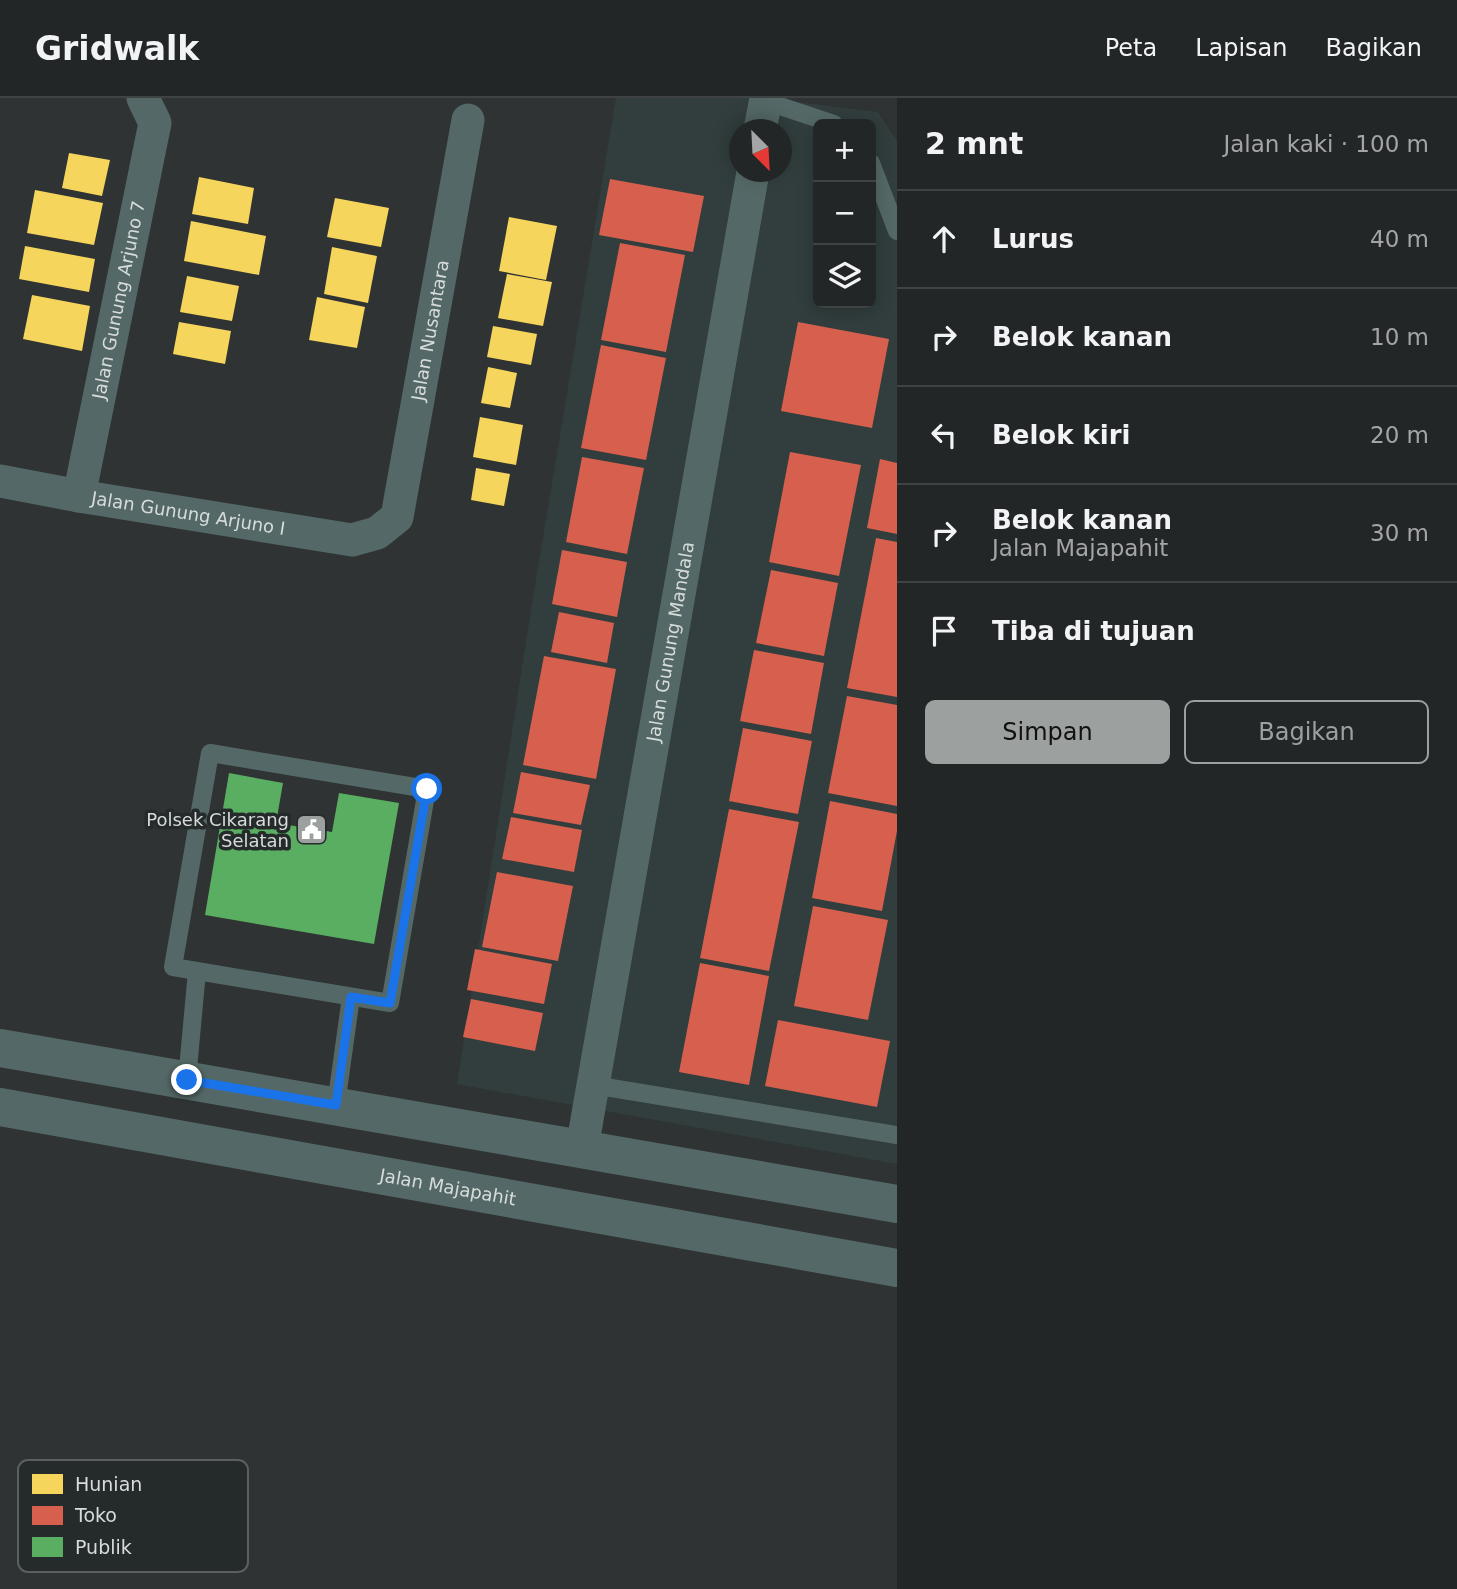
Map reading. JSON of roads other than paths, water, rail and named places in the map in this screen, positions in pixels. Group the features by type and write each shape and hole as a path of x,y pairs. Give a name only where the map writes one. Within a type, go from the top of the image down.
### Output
{"street":[{"name":"Jalan Gunung Arjuno 7","path":"79,496 155,124 146,102"},
{"name":"Jalan Nusantara","path":"377,533 397,517 468,120"},
{"name":"Jalan Gunung Mandala","path":"588,1115 751,182"},
{"name":"Jalan Gunung Arjuno I","path":"0,481 352,540 377,533"},
{"path":"0,1048 336,1105 588,1115 896,1198"},
{"name":"Jalan Majapahit","path":"0,1107 897,1268"}],"lane":[{"path":"764,109 813,120"},
{"path":"876,176 897,231"},
{"path":"210,753 427,789 390,1003 197,971 173,967 210,753"},
{"path":"187,1080 197,971"},
{"path":"336,1105 351,997"},
{"path":"588,1115 897,1136"}],"place":[{"name":"Polsek Cikarang Selatan","path":"312,830"}]}
